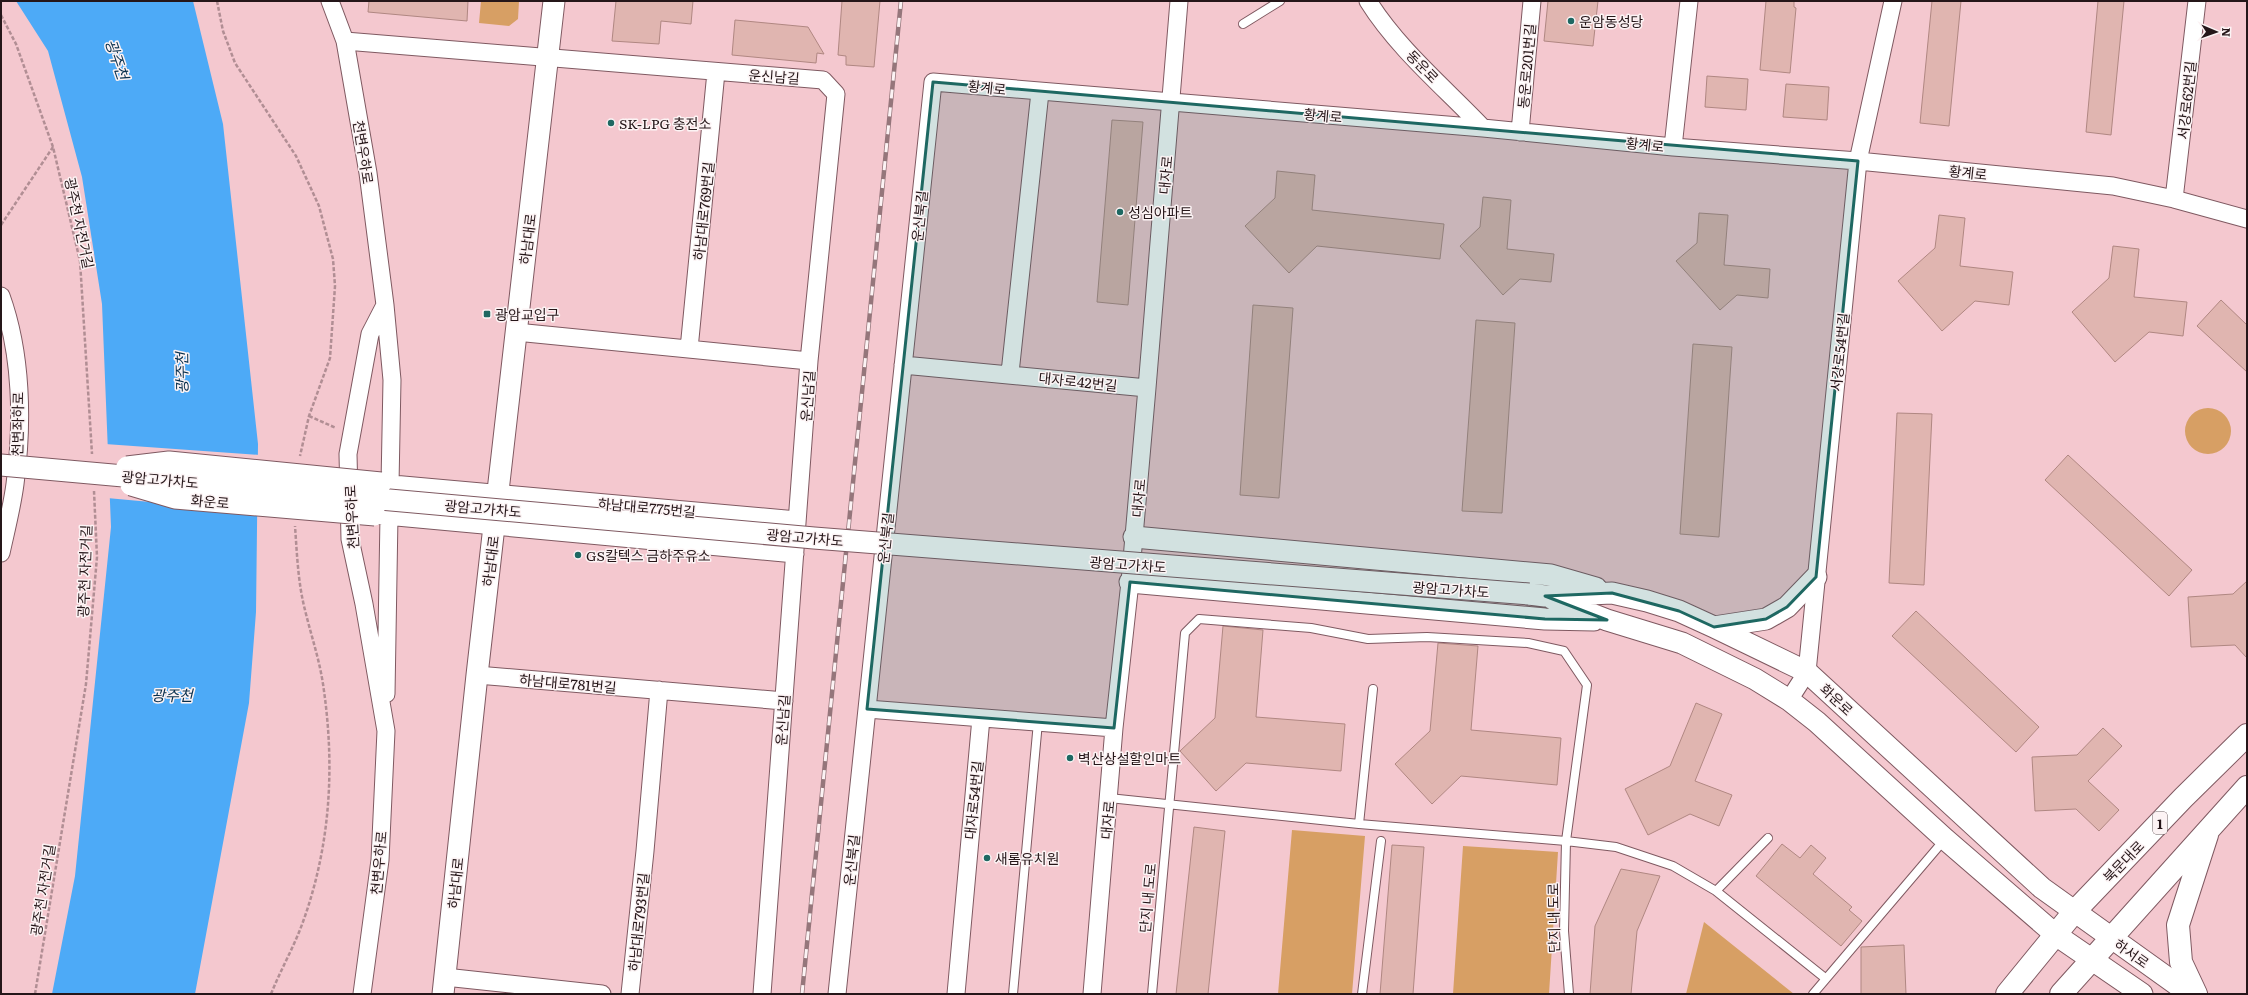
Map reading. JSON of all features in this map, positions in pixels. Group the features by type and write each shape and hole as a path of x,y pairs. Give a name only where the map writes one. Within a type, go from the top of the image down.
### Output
{"main road":[{"name":"북문대로","path":"2007,994 2074,912 2183,798 2247,736"},
{"path":"2061,994 2247,787"},
{"path":"2196,994 2181,962 2178,925 2209,829"}],"street":[{"name":"천변우하로","path":"330,1 345,41 368,173 385,305 392,380 385,484"},
{"name":"하남대로","path":"444,985 477,675 554,1"},
{"name":"대자로","path":"1092,994 1114,728 1134,537 1179,1"},
{"name":"동운로","path":"1368,1 1376,14 1410,53 1483,128"},
{"name":"동운로201번길","path":"1520,132 1532,1"},
{"path":"1673,147 1689,1"},
{"name":"서강로54번길","path":"1789,700 1807,672 1858,161 1893,1"},
{"name":"서강로62번길","path":"2174,199 2197,1"},
{"path":"345,41 548,56"},
{"name":"운신남길","path":"548,56 716,72 824,80 836,94 809,361 762,994"},
{"name":"하남대로769번길","path":"689,349 716,72"},
{"name":"황계로","path":"933,82 1483,128 1673,147 1858,161 2113,186 2174,199 2247,219"},
{"name":"운신북길","path":"837,994 933,82"},
{"path":"1010,374 1040,92"},
{"name":"천변좌하로","path":"1,296 13,343 17,372 19,415 15,484 1,553"},
{"name":"천변우하로","path":"385,305 370,334 348,454 350,539 364,604 386,731"},
{"path":"516,332 809,361"},
{"name":"대자로42번길","path":"903,365 1147,388"},
{"path":"1,465 90,472 169,462 385,484 498,493"},
{"name":"화운로","path":"90,472 175,498 494,525"},
{"name":"광암고가차도","path":"90,472 814,538 1537,595"},
{"name":"하남대로775번길","path":"498,493 797,520"},
{"name":"천변우하로","path":"362,994 380,860 386,731 382,515"},
{"path":"494,525 795,554"},
{"path":"1134,537 1551,575 1612,592"},
{"path":"1714,627 1766,619 1786,607 1816,577"},
{"path":"1130,582 1545,619 1607,620"},
{"name":"화운로","path":"1537,595 1612,592 1672,609 1714,627 1807,672 2042,888 2074,912"},
{"path":"1537,595 1607,620 1682,643 1756,679 1789,700 1817,722 1945,839 2056,935"},
{"name":"하남대로781번길","path":"477,675 784,701"},
{"name":"하남대로793번길","path":"630,994 645,851 659,690"},
{"path":"867,709 1114,728"},
{"name":"대자로54번길","path":"956,994 981,718"},
{"name":"하서로","path":"2074,912 2190,994"},
{"name":"하서로","path":"2056,935 2142,994"},
{"path":"444,985 602,994"}],"lane":[{"path":"1244,24 1280,1"},
{"name":"단지 내 도로","path":"1152,994 1168,804 1185,633 1199,618 1311,628 1368,639 1427,637 1528,643 1564,651 1587,685 1566,841 1564,931 1569,994"},
{"path":"1359,824 1373,688"},
{"path":"1012,994 1038,722"},
{"path":"1109,798 1359,824 1566,841 1616,847 1673,866 1716,891 1826,978"},
{"path":"1716,891 1768,838"},
{"path":"1813,994 1945,839"},
{"path":"1362,994 1381,841"}],"path":[{"name":"광주천 자전거길","path":"1,16 16,44 36,95 53,147 80,261 90,472 97,557 86,684 35,994"},
{"path":"1,225 53,147"},
{"path":"309,416 352,436"}],"highlighted area":[{"path":"933,82 1858,161 1816,577 1787,607 1766,619 1714,627 1679,611 1612,593 1545,596 1607,620 1545,619 1130,582 1114,728 867,709"}],"shaded area":[{"path":"481,1 519,1 518,19 509,26 479,23"},
{"path":"2213,408 2217,409 2227,418 2230,422 2230,440 2221,450 2213,454 2203,454 2195,450 2186,440 2185,426 2189,418 2199,409"},
{"path":"1292,830 1365,836 1352,994 1278,994"},
{"path":"1463,846 1558,852 1549,994 1453,994"},
{"path":"1704,922 1794,994 1686,994"}],"water":[{"name":"광주천","path":"16,1 193,1 223,124 258,444 256,612 249,703 195,994 52,994 75,876 111,527 102,304 82,177 48,51"}],"pier":[{"path":"105,444 260,455 259,512 107,498"}],"building":[{"path":"369,1 468,1 467,21 368,12"},
{"path":"616,1 693,1 691,24 661,21 659,44 612,41"},
{"path":"842,1 880,1 874,67 846,65 846,56 838,55"},
{"name":"운암동성당","path":"1548,1 1598,1 1593,46 1544,41"},
{"path":"1766,1 1794,1 1794,7 1796,8 1790,73 1760,70"},
{"path":"1932,1 1961,1 1949,126 1920,123"},
{"path":"2098,1 2124,1 2111,135 2086,132"},
{"path":"735,20 808,27 824,54 817,53 816,63 732,55"},
{"path":"1707,76 1748,79 1746,110 1705,107"},
{"path":"1786,84 1829,87 1827,120 1783,117"},
{"name":"성심아파트","path":"1112,120 1143,122 1128,305 1097,302"},
{"path":"1277,171 1315,175 1312,210 1444,224 1440,259 1317,246 1289,273 1245,226 1275,198"},
{"path":"1483,197 1511,200 1507,249 1554,254 1551,282 1520,279 1503,295 1460,246 1480,227"},
{"path":"1699,213 1728,215 1724,265 1770,269 1768,298 1737,295 1720,310 1676,261 1697,243"},
{"path":"1939,215 1965,218 1960,266 2013,272 2009,305 1975,301 1942,331 1898,281 1935,248"},
{"path":"2113,246 2139,249 2134,297 2187,302 2183,336 2149,332 2115,362 2072,312 2109,278"},
{"path":"2221,300 2247,325 2247,372 2197,326"},
{"path":"1253,305 1293,308 1279,498 1240,495"},
{"path":"1476,320 1515,323 1502,513 1462,511"},
{"path":"1693,344 1732,347 1719,537 1680,534"},
{"path":"1897,413 1932,414 1924,585 1889,583"},
{"path":"2068,455 2192,570 2169,596 2045,480"},
{"path":"2247,581 2247,658 2235,645 2191,647 2188,597 2233,594"},
{"path":"1916,611 2039,727 2016,752 1892,636"},
{"path":"1223,626 1263,630 1256,717 1345,724 1341,771 1246,763 1216,791 1180,751 1215,718"},
{"path":"1438,643 1478,646 1471,730 1561,738 1557,785 1461,776 1432,804 1395,764 1430,731"},
{"path":"1696,703 1722,714 1695,781 1732,795 1719,826 1690,814 1648,835 1625,789 1670,766"},
{"path":"2103,728 2122,746 2088,781 2119,810 2099,831 2076,809 2035,811 2032,757 2077,755"},
{"path":"1194,827 1225,831 1208,994 1176,994"},
{"path":"1782,844 1800,858 1811,845 1826,858 1813,874 1852,907 1849,910 1862,921 1841,946 1756,876"},
{"path":"1392,845 1424,847 1413,994 1380,994"},
{"path":"1621,869 1660,876 1637,931 1631,994 1590,994 1595,926"},
{"path":"1904,945 1906,994 1861,994 1861,947"}],"railway":[{"path":"802,994 901,1"}],"place":[{"name":"운암동성당","path":"1571,21"},
{"name":"SK-LPG 충전소","path":"611,123"},
{"name":"성심아파트","path":"1120,212"},
{"name":"광암교입구","path":"487,314"},
{"name":"GS칼텍스 금하주유소","path":"578,555"},
{"name":"벽산상설할인마트","path":"1070,758"},
{"name":"새롬유치원","path":"987,858"}]}
